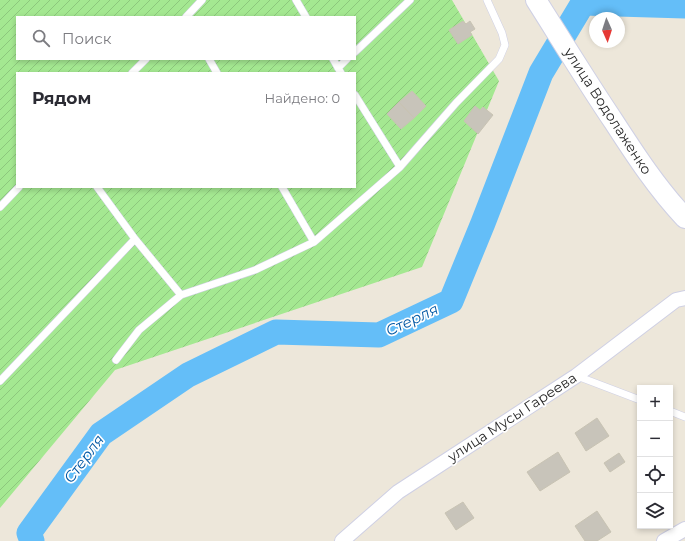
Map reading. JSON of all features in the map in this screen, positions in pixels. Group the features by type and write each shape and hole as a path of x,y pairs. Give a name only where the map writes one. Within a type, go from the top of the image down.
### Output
{"main road":[{"name":"улица Водолаженко","path":"536,0 643,168 685,218"}],"street":[{"name":"улица Мусы Гареева","path":"342,541 398,492 576,376 676,300 685,298"},
{"path":"664,541 685,529"}],"lane":[{"path":"187,16 202,0"},
{"path":"296,0 305,16"},
{"path":"356,51 410,0"},
{"path":"116,360 139,330 181,295 255,270 314,242 400,167 456,103 499,59 505,45 502,33 487,0"},
{"path":"133,72 145,60"},
{"path":"210,60 216,72"},
{"path":"333,60 340,70 346,60"},
{"path":"356,97 400,167"},
{"path":"0,206 18,188"},
{"path":"98,188 135,239 181,295"},
{"path":"283,188 314,242"},
{"path":"0,380 135,239"},
{"path":"576,376 637,399"},
{"path":"673,412 685,417"}],"green space":[{"path":"0,0 452,0 499,81 422,267 115,370 0,508"}],"building":[{"path":"463,21 466,24 470,21 475,29 470,32 472,35 458,44 449,30"},
{"path":"412,91 426,106 414,118 399,102"},
{"path":"399,102 414,118 401,129 387,114"},
{"path":"475,106 480,110 483,107 493,115 478,134 464,121"},
{"path":"597,418 609,436 586,451 575,433"},
{"path":"558,452 570,472 540,491 527,472"},
{"path":"619,453 625,462 610,472 604,463"},
{"path":"463,502 474,518 456,530 445,513"},
{"path":"597,511 611,532 597,541 585,541 575,526"}],"waterway":[{"name":"Стерля","path":"32,541 29,533 101,434 188,375 276,332 379,335 451,301 541,73 583,3 685,6"}]}
